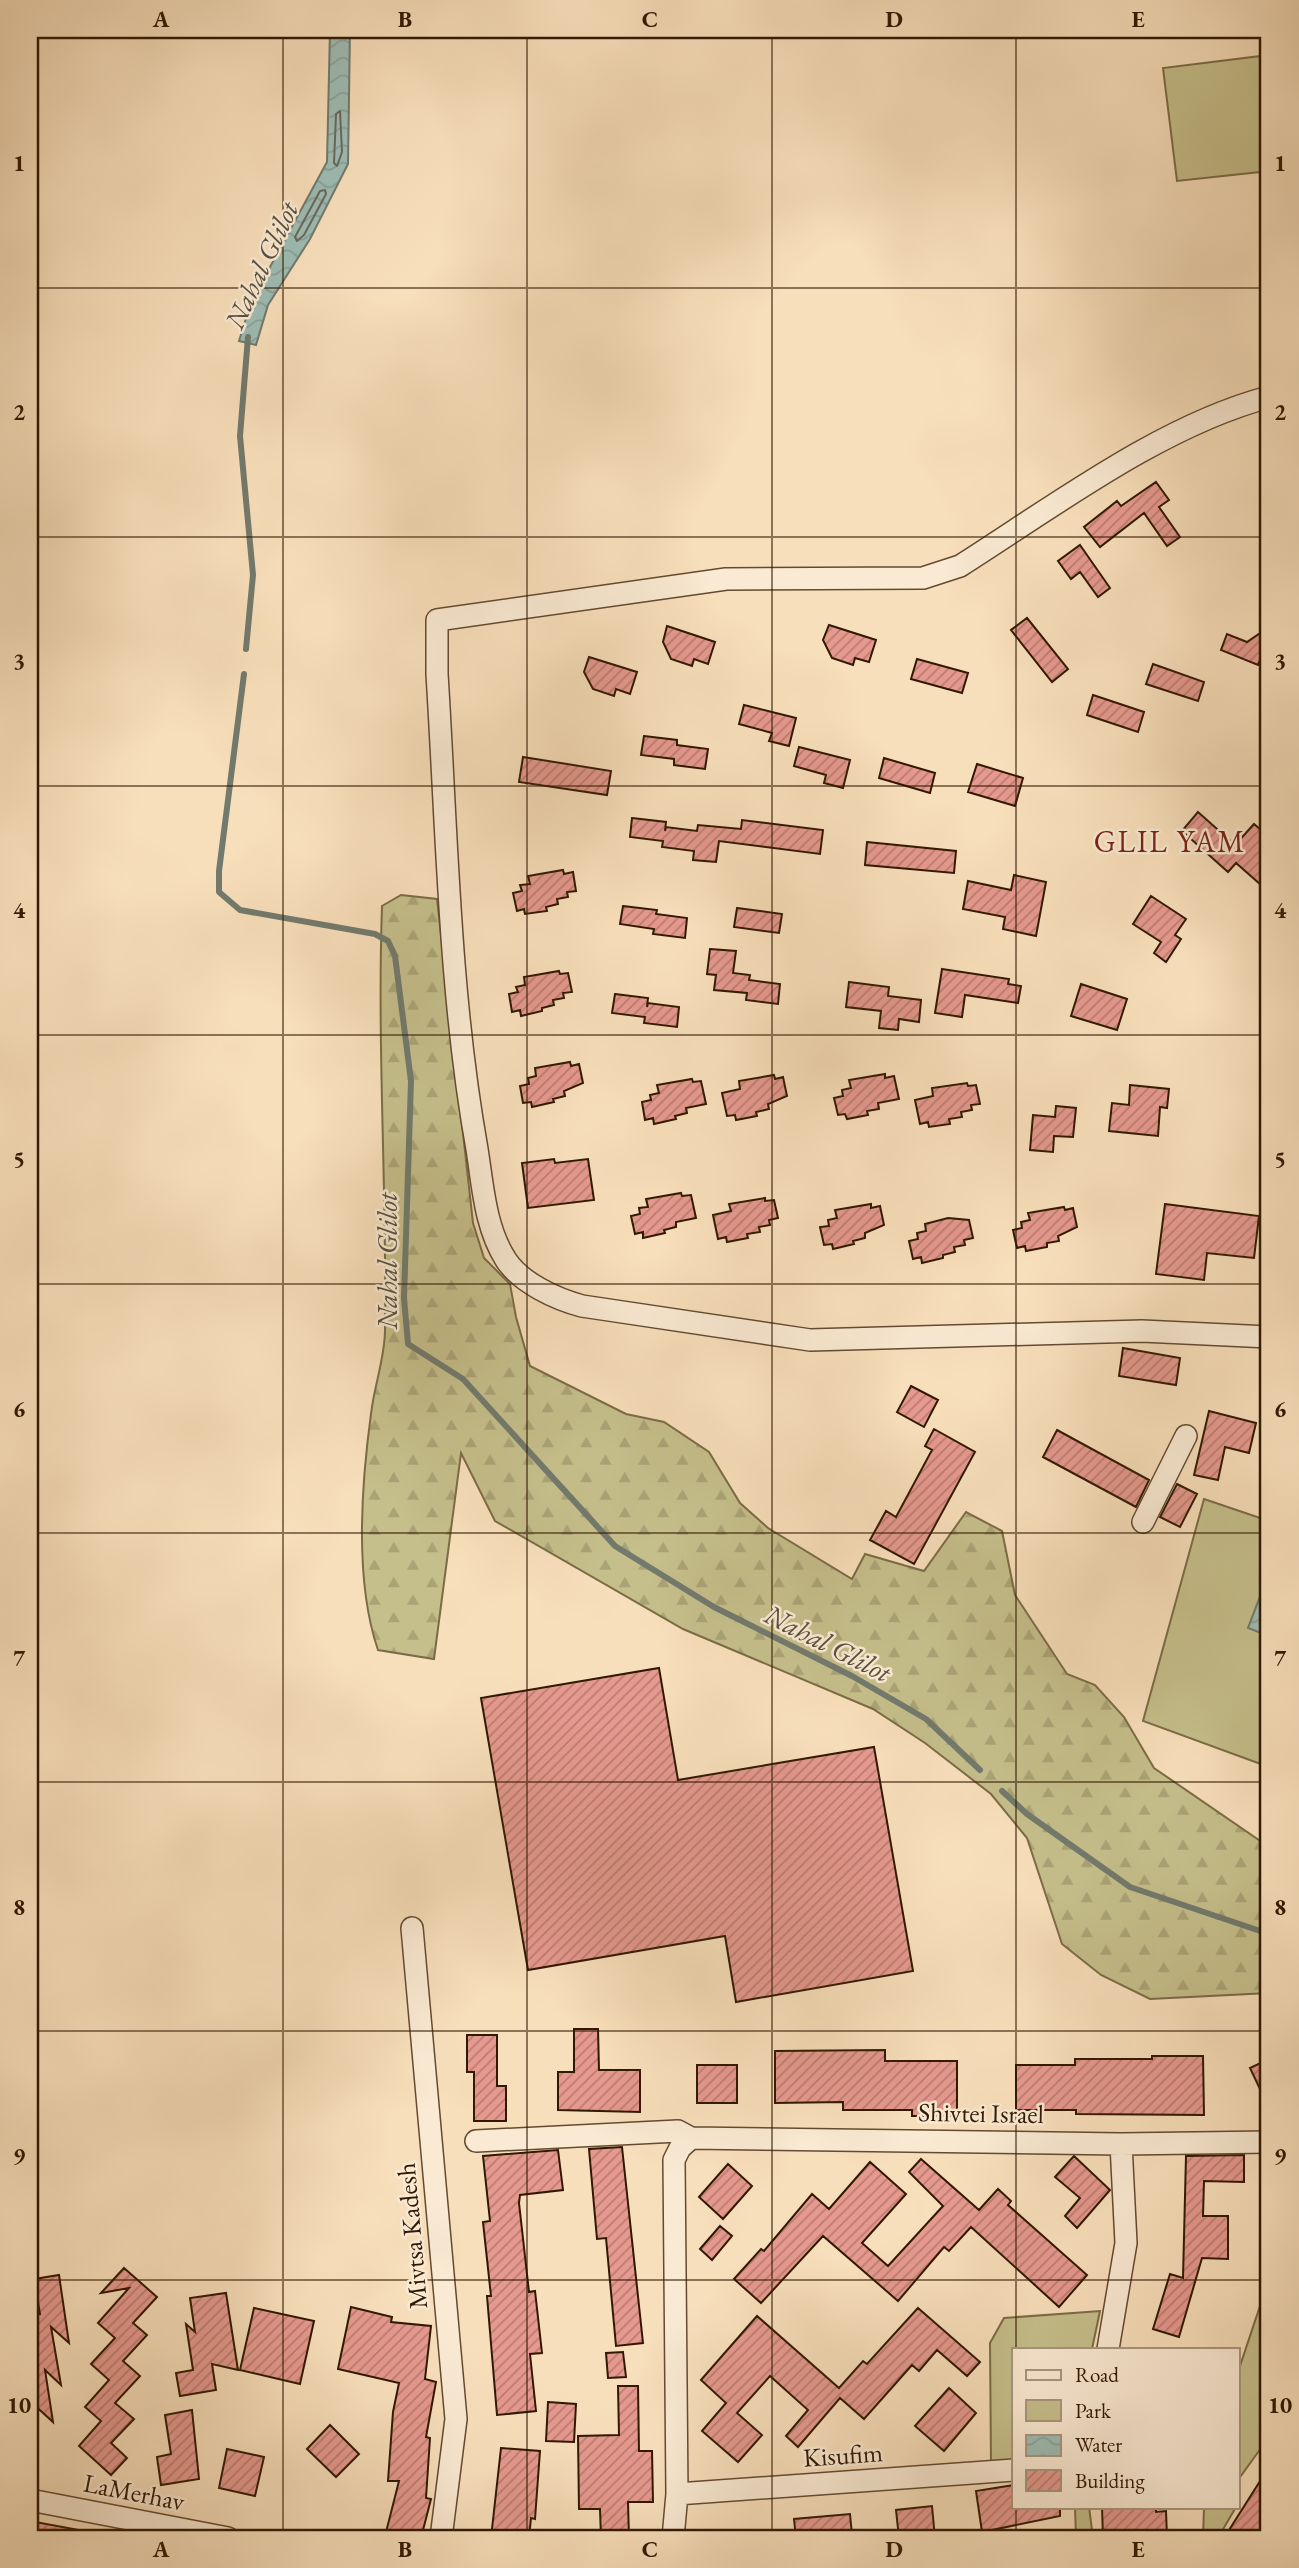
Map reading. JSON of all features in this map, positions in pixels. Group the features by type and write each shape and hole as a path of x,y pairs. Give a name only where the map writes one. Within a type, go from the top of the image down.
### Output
{"street":[{"path":"1269,397 1218,414 1170,437 960,566 923,578 726,579 479,614 437,629 437,674 463,1071 490,1229 507,1263 558,1299 582,1306 810,1340 1142,1331 1269,1337"},
{"path":"1143,1522 1186,1436"},
{"name":"Mivtsa Kadesh","path":"412,1928 456,2419 441,2538"},
{"name":"Shivtei Israel","path":"476,2141 678,2132 691,2137 1121,2144 1269,2142"},
{"path":"673,2538 677,2494 674,2160 680,2148 691,2137"},
{"path":"1108,2348 1126,2243 1121,2144"},
{"name":"Kisufim","path":"677,2494 1012,2470"},
{"name":"LaMerhav","path":"30,2500 228,2538"}],"green space":[{"path":"1269,55 1269,171 1177,181 1163,68"},
{"path":"401,895 437,899 473,1223 484,1258 510,1284 530,1366 626,1414 664,1422 709,1452 740,1503 768,1528 852,1579 865,1554 924,1571 966,1512 1002,1531 1015,1595 1067,1674 1095,1685 1124,1717 1154,1768 1269,1847 1269,1993 1150,1999 1101,1975 1062,1944 1027,1838 991,1794 925,1743 873,1709 683,1629 495,1521 461,1453 434,1659 378,1650 365,1594 362,1502 371,1414 385,1330 382,906"},
{"path":"1204,1499 1269,1521 1269,1767 1143,1721"},
{"path":"1269,2279 1269,2437 1240,2477 1240,2366"},
{"path":"1100,2311 1092,2348 1012,2348 1012,2464 991,2465 990,2343 1004,2318"},
{"path":"1075,2508 1089,2508 1093,2538 1076,2538"},
{"path":"1204,2508 1235,2508 1218,2538 1203,2538"}],"water":[{"path":"330,30 350,30 348,164 310,239 268,305 256,345 239,341 251,302 327,162"},
{"path":"1261,1594 1269,1598 1269,1636 1248,1628"}],"building":[{"path":"1156,482 1169,500 1159,507 1180,537 1167,546 1144,513 1100,547 1084,527 1117,501 1121,506"},
{"path":"1080,545 1110,588 1098,597 1080,572 1071,579 1058,561"},
{"path":"1027,618 1068,669 1052,682 1011,630"},
{"path":"829,625 876,640 869,662 855,658 853,665 832,658 823,640"},
{"path":"667,626 715,642 708,664 694,659 692,666 671,659 663,642"},
{"path":"1269,627 1269,637 1258,665 1221,650 1227,634 1247,642"},
{"path":"589,657 637,672 630,694 616,689 614,696 593,689 584,672"},
{"path":"917,659 968,673 962,693 911,679"},
{"path":"1153,664 1204,682 1198,701 1146,684"},
{"path":"1093,695 1144,712 1138,732 1087,715"},
{"path":"744,705 796,718 789,746 769,741 772,733 739,724"},
{"path":"644,736 677,740 677,745 708,749 705,769 674,765 674,759 641,755"},
{"path":"799,747 850,760 843,788 824,783 826,775 794,766"},
{"path":"523,757 611,771 607,795 519,782"},
{"path":"884,758 935,773 930,793 879,778"},
{"path":"977,764 1023,778 1015,806 968,792"},
{"path":"1198,812 1235,845 1254,824 1269,837 1269,892 1236,863 1228,872 1182,831"},
{"path":"632,818 666,822 665,831 666,827 697,831 698,825 741,829 742,820 823,830 820,854 719,841 716,862 693,860 694,851 662,847 663,841 630,837"},
{"path":"867,842 956,851 954,873 865,865"},
{"path":"563,870 564,874 573,872 576,891 567,892 568,897 557,899 558,904 546,907 547,911 525,914 524,909 517,911 513,893 522,891 520,885 530,884 528,876"},
{"path":"1014,875 1046,882 1036,936 1003,929 1005,917 963,909 968,881 1011,890"},
{"path":"1151,896 1186,919 1175,935 1181,939 1166,962 1154,953 1161,942 1133,924"},
{"path":"623,906 657,910 656,914 687,918 685,938 653,934 654,929 620,924"},
{"path":"737,908 782,914 779,933 734,927"},
{"path":"710,949 736,951 733,973 750,975 749,980 780,984 778,1004 746,1000 747,993 714,990 716,975 707,974"},
{"path":"942,969 1009,979 1008,984 1021,986 1018,1003 965,995 962,1017 935,1013"},
{"path":"559,971 560,974 568,973 572,992 563,993 564,998 553,1000 554,1005 542,1008 542,1011 521,1016 520,1010 512,1012 509,994 518,992 516,987 525,985 524,977"},
{"path":"849,982 889,987 888,996 921,1000 919,1022 899,1019 898,1030 879,1028 881,1011 846,1007"},
{"path":"1081,984 1127,999 1117,1030 1071,1016"},
{"path":"615,994 648,998 647,1007 648,1003 679,1007 677,1027 644,1023 645,1017 612,1013"},
{"path":"570,1062 571,1066 579,1064 583,1083 564,1091 565,1096 553,1099 554,1102 532,1107 531,1102 523,1103 520,1086 529,1084 528,1078 536,1076 535,1068"},
{"path":"885,1074 885,1078 894,1076 899,1099 878,1103 879,1109 867,1111 868,1115 847,1119 845,1114 838,1115 834,1098 843,1096 842,1090 851,1088 849,1080"},
{"path":"774,1075 775,1079 783,1077 787,1096 768,1104 769,1109 756,1112 757,1116 736,1120 735,1115 727,1116 722,1093 740,1089 739,1081"},
{"path":"692,1079 693,1082 701,1081 706,1104 686,1108 687,1113 675,1116 676,1119 654,1124 653,1118 645,1120 642,1102 651,1100 650,1095 659,1093 657,1085"},
{"path":"967,1083 968,1086 976,1085 980,1104 971,1105 972,1110 961,1112 962,1117 949,1119 950,1124 929,1127 928,1122 920,1124 915,1100 933,1096 932,1088"},
{"path":"1130,1085 1169,1089 1167,1108 1160,1107 1158,1136 1109,1131 1112,1103 1129,1105"},
{"path":"1056,1106 1076,1108 1073,1137 1054,1136 1053,1152 1030,1150 1033,1115 1055,1117"},
{"path":"554,1159 555,1163 588,1159 594,1200 528,1208 522,1163"},
{"path":"681,1193 682,1196 691,1195 696,1218 676,1222 676,1227 664,1230 665,1233 643,1238 643,1232 635,1234 631,1216 640,1214 639,1208 648,1207 646,1199"},
{"path":"765,1198 765,1201 774,1200 778,1218 769,1220 770,1225 759,1227 760,1232 747,1234 748,1238 727,1242 726,1237 718,1239 713,1215 731,1211 729,1204"},
{"path":"871,1204 871,1208 880,1206 884,1225 865,1233 865,1238 853,1241 854,1244 833,1249 832,1244 824,1245 820,1227 829,1226 828,1220 837,1218 835,1210"},
{"path":"1165,1204 1259,1216 1254,1258 1207,1253 1204,1280 1156,1274"},
{"path":"1064,1207 1065,1210 1073,1208 1077,1227 1058,1236 1059,1241 1047,1243 1047,1247 1026,1251 1025,1246 1017,1248 1013,1230 1022,1228 1021,1222 1030,1220 1028,1213"},
{"path":"948,1218 969,1220 973,1238 964,1240 965,1245 954,1247 955,1252 943,1255 943,1258 922,1263 921,1257 913,1259 909,1241 918,1239 917,1233 926,1231 925,1224"},
{"path":"1123,1348 1180,1358 1176,1385 1119,1376"},
{"path":"911,1386 938,1400 924,1427 897,1412"},
{"path":"1209,1411 1256,1423 1249,1453 1225,1447 1218,1480 1194,1475"},
{"path":"934,1429 975,1452 914,1564 870,1540 886,1511 896,1517 932,1450 925,1446"},
{"path":"1057,1430 1149,1480 1136,1507 1043,1457"},
{"path":"1177,1484 1197,1494 1180,1527 1160,1517"},
{"path":"659,1668 678,1780 874,1747 913,1971 736,2002 725,1936 528,1970 481,1698"},
{"path":"574,2029 598,2029 599,2070 640,2070 640,2112 558,2110 558,2072 574,2072"},
{"path":"467,2035 497,2035 497,2086 506,2086 506,2121 474,2121 474,2072 467,2072"},
{"path":"885,2050 885,2061 957,2061 957,2116 912,2116 912,2110 843,2110 843,2102 775,2103 775,2051"},
{"path":"1152,2056 1203,2056 1204,2115 1076,2114 1076,2110 1016,2110 1016,2065 1075,2065 1075,2059 1152,2059"},
{"path":"1269,2059 1269,2108 1250,2068"},
{"path":"697,2065 737,2065 737,2103 697,2103"},
{"path":"622,2147 643,2343 616,2346 606,2238 597,2239 589,2149"},
{"path":"558,2150 563,2190 520,2195 519,2203 529,2292 535,2291 542,2353 530,2354 536,2411 497,2415 487,2296 491,2296 483,2222 490,2221 483,2156"},
{"path":"1244,2155 1244,2182 1204,2181 1203,2216 1228,2216 1228,2259 1202,2258 1179,2337 1153,2329 1170,2274 1183,2278 1186,2156"},
{"path":"1074,2156 1110,2190 1077,2228 1065,2216 1080,2198 1055,2177"},
{"path":"921,2159 979,2210 998,2189 1011,2201 1008,2205 1087,2275 1059,2307 971,2227 949,2251 944,2247 898,2301 823,2236 761,2303 734,2279 761,2249 764,2251 812,2194 829,2209 870,2162 906,2194 862,2243 888,2266 943,2206 909,2172"},
{"path":"728,2164 752,2186 723,2219 699,2197"},
{"path":"720,2226 732,2236 712,2260 700,2249"},
{"path":"124,2268 157,2297 133,2323 147,2335 123,2361 140,2376 115,2403 134,2419 111,2443 127,2458 111,2475 79,2446 101,2421 85,2407 109,2380 91,2364 115,2338 98,2323 129,2288 101,2293"},
{"path":"59,2275 69,2343 51,2327 61,2385 45,2370 53,2422 30,2401 30,2315 40,2314 34,2279"},
{"path":"226,2293 238,2370 212,2364 216,2390 180,2396 176,2373 193,2370 186,2324 195,2332 190,2298"},
{"path":"351,2307 392,2317 391,2322 431,2326 425,2379 436,2382 426,2437 430,2438 426,2498 431,2499 421,2538 385,2536 399,2481 388,2481 393,2412 399,2383 338,2369"},
{"path":"254,2308 314,2321 300,2384 240,2370"},
{"path":"918,2308 980,2362 967,2376 937,2350 919,2371 912,2365 864,2419 840,2398 798,2447 786,2436 808,2410 770,2376 737,2413 762,2435 738,2462 702,2431 726,2403 701,2380 757,2316 839,2388 863,2361 867,2364"},
{"path":"623,2352 626,2377 608,2378 606,2353"},
{"path":"618,2386 638,2386 639,2451 652,2451 653,2502 628,2502 629,2538 601,2538 600,2509 579,2509 578,2436 619,2435"},
{"path":"949,2388 976,2413 944,2451 915,2426"},
{"path":"548,2402 576,2404 574,2442 546,2441"},
{"path":"192,2410 199,2479 161,2485 157,2457 171,2454 165,2415"},
{"path":"330,2425 359,2454 336,2477 307,2449"},
{"path":"501,2448 540,2451 535,2519 531,2518 529,2538 491,2538"},
{"path":"227,2449 264,2457 255,2496 219,2488"},
{"path":"1269,2467 1269,2538 1224,2538"},
{"path":"1012,2485 1012,2508 1060,2508 1060,2516 982,2532 976,2491"},
{"path":"932,2506 935,2538 899,2538 896,2510"},
{"path":"1102,2508 1156,2508 1156,2512 1166,2511 1167,2537 1103,2538"},
{"path":"850,2514 852,2535 796,2538 794,2519"},
{"path":"30,2521 79,2530 79,2538 30,2538"}],"waterway":[{"name":"Nahal Glilot","path":"246,649 253,575 240,436 248,337"},
{"name":"Nahal Glilot","path":"244,674 219,871 219,892 240,910 375,934 388,941 395,956 411,1081 404,1298 408,1344 463,1379 615,1546 714,1607 852,1676 926,1719 980,1770"},
{"name":"Nahal Glilot","path":"1002,1791 1027,1814 1130,1887 1269,1934"}],"district":[{"name":"GLIL YAM","path":"1170,841"}]}
